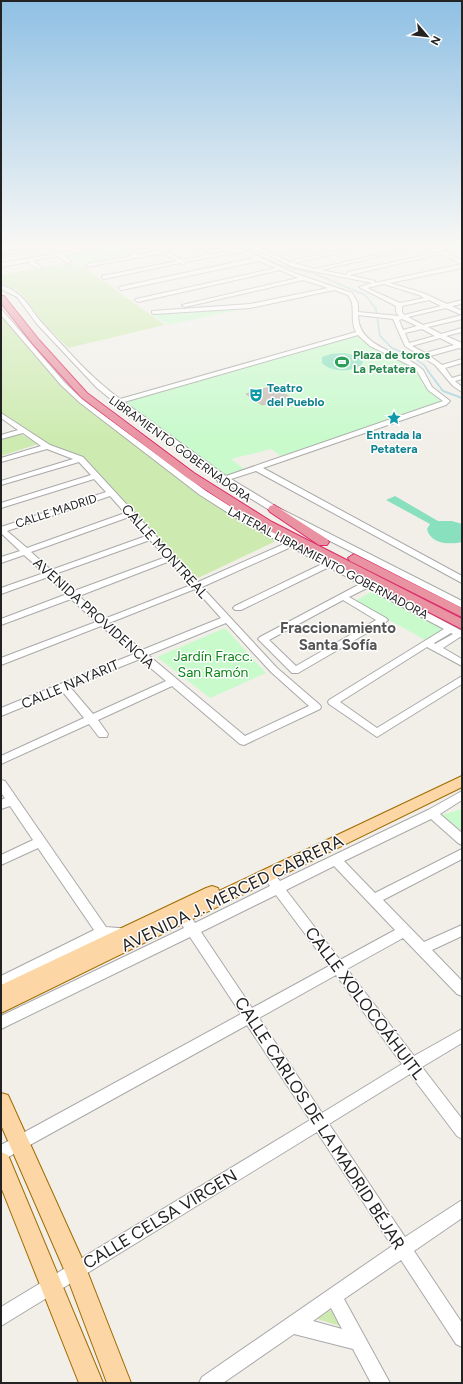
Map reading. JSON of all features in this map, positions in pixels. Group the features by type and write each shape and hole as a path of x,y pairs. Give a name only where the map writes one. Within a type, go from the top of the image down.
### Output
{"highway":[{"name":"LIBRAMIENTO GOBERNADORA","path":"9,310 76,388 153,448 244,512 423,606 459,631"},
{"name":"LIBRAMIENTO GOBERNADORA","path":"19,310 82,381 268,514 462,613"},
{"path":"134,442 153,448"},
{"path":"274,509 323,542"}],"main road":[{"name":"AVENIDA J. MERCED CABRERA","path":"1,993 126,933 185,918 319,843 462,772"},
{"name":"AVENIDA J. MERCED CABRERA","path":"1,1005 108,941 185,918 272,881 462,781"},
{"path":"1,1102 9,1148 76,1271 119,1383"},
{"path":"1,1162 91,1383"}],"street":[{"path":"29,310 39,323 113,403 359,333"},
{"path":"165,310 154,312 193,310"},
{"path":"220,480 446,403 446,400 435,393 427,385 421,371 415,366 375,347 359,333 355,310"},
{"path":"399,310 403,317 461,346"},
{"path":"355,313 395,318 432,310"},
{"name":"LATERAL LIBRAMIENTO GOBERNADORA","path":"1,311 63,384 81,401 203,493 244,520 459,631"},
{"path":"401,332 462,317"},
{"path":"395,318 406,345 426,355 441,367 451,380 462,390"},
{"path":"406,345 462,330"},
{"path":"426,355 461,346"},
{"path":"441,367 462,361"},
{"path":"451,380 462,377"},
{"name":"CALLE MONTREAL","path":"3,418 47,447 80,459 274,670 316,707 244,741"},
{"path":"1,437 23,431"},
{"path":"1,460 47,447"},
{"path":"1,483 80,459"},
{"path":"268,464 276,472 428,558 462,580"},
{"path":"257,468 352,516"},
{"path":"1,506 96,476"},
{"name":"LATERAL LIBRAMIENTO GOBERNADORA","path":"220,480 462,605"},
{"name":"CALLE MADRID","path":"1,529 112,493"},
{"path":"1,560 131,514"},
{"name":"AVENIDA PROVIDENCIA","path":"1,529 103,623 244,741"},
{"path":"1,591 152,537"},
{"path":"1,662 224,575 290,544"},
{"path":"1,622 171,558"},
{"path":"428,558 462,573"},
{"path":"238,608 329,564"},
{"path":"347,599 383,620 295,671 263,639 371,586"},
{"name":"CALLE NAYARIT","path":"1,712 227,619"},
{"path":"459,631 332,702 377,733 462,679"},
{"path":"432,646 462,663"},
{"path":"1,760 173,682"},
{"path":"64,686 103,734"},
{"path":"1,784 6,803 40,842 108,941 1,982"},
{"path":"272,881 335,860 432,813 462,795"},
{"path":"432,813 462,840"},
{"path":"1,860 40,842"},
{"path":"374,899 462,854"},
{"path":"335,860 462,990"},
{"name":"CALLE XOLOCOÁHUITL","path":"272,881 462,1131"},
{"path":"1,1023 185,918"},
{"name":"CALLE CARLOS DE LA MADRID BÉJAR","path":"185,918 462,1338"},
{"path":"422,949 462,930"},
{"path":"9,1148 404,931"},
{"name":"CALLE CELSA VIRGEN","path":"1,1317 462,1034"},
{"path":"208,1383 404,1250 462,1208"},
{"path":"334,1297 381,1383"},
{"path":"293,1325 357,1341"}],"green space":[{"path":"33,310 143,310 165,325 68,348 43,322"},
{"path":"223,310 241,310 168,325 152,314"},
{"path":"1,315 69,394 186,485 241,522 276,541 196,579 85,458 50,445 1,412"},
{"path":"357,335 373,348 412,367 417,372 423,385 442,400 442,403 281,456 271,449 231,459 244,469 224,476 121,401"},
{"name":"Plaza de toros La Petatera","path":"345,353 357,356 363,361 362,364 353,369 336,370 322,363 322,357 331,354"},
{"path":"21,434 38,444 1,456 1,439"},
{"path":"395,496 438,521 452,521 462,524 462,542 446,543 432,538 427,529 430,524 386,500"},
{"path":"373,591 446,629 427,641 355,601"},
{"name":"Jardín Fracc. San Ramón","path":"225,628 266,673 210,698 157,657"},
{"path":"462,809 462,831 442,815"},
{"path":"328,1310 332,1311 340,1326 314,1318"}],"building":[{"path":"273,386 290,397 262,405 246,394"}],"waterway":[{"path":"376,310 380,336 392,348 411,356 424,365 429,372"},
{"path":"428,371 443,391 462,398"}],"place":[{"name":"Plaza de toros La Petatera","path":"342,362"},
{"name":"Teatro del Pueblo","path":"256,395"},
{"name":"Entrada la Petatera","path":"394,418"}],"district":[{"name":"Fraccionamiento Santa Sofía","path":"338,636"}]}
